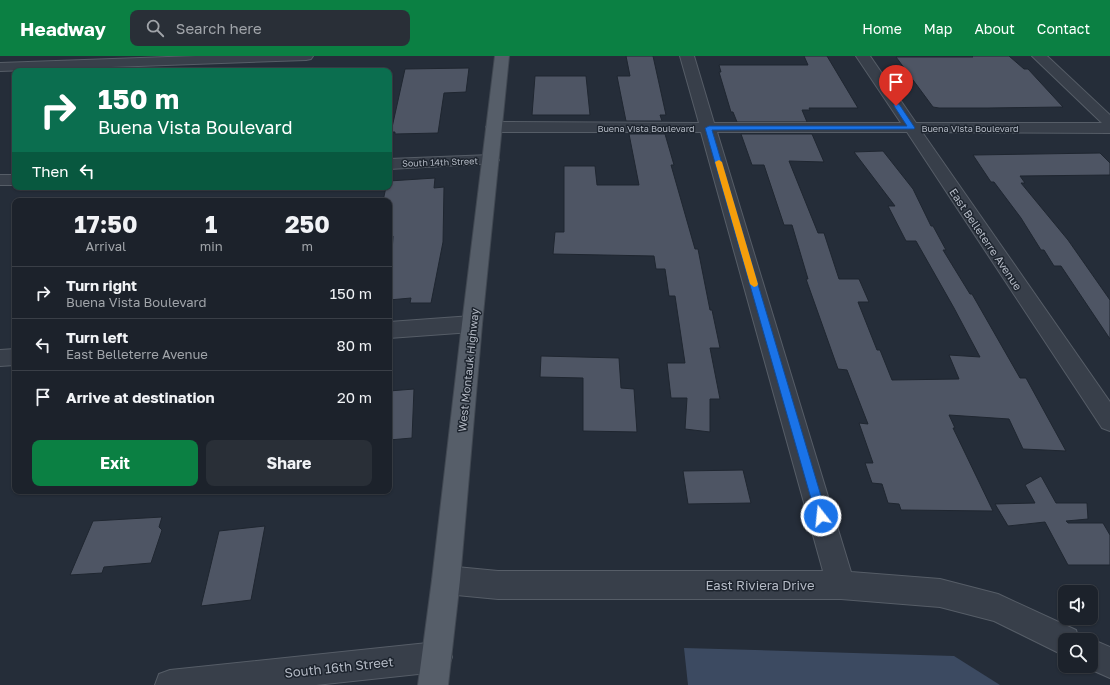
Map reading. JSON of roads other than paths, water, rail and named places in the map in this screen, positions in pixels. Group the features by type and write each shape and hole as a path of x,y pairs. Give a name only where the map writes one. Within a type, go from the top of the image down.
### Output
{"main road":[{"name":"West Montauk Highway","path":"435,671 502,56"}],"street":[{"path":"0,67 9,56"},
{"path":"0,67 306,56"},
{"path":"687,56 841,585"},
{"name":"East Belleterre Avenue","path":"863,56 1110,421"},
{"path":"1039,56 1110,123"},
{"name":"Buena Vista Boulevard","path":"494,128 1110,128"},
{"name":"South 14th Street","path":"392,164 491,160"},
{"path":"0,180 12,180"},
{"path":"392,330 472,324"},
{"path":"0,358 12,357"},
{"name":"East Riviera Drive","path":"446,580 498,585 841,585 940,593 998,608 1058,638"},
{"path":"1098,657 1110,663"},
{"name":"South 16th Street","path":"170,685 435,671"}],"water":[{"path":"684,648 954,656 1000,685 688,685"}]}
